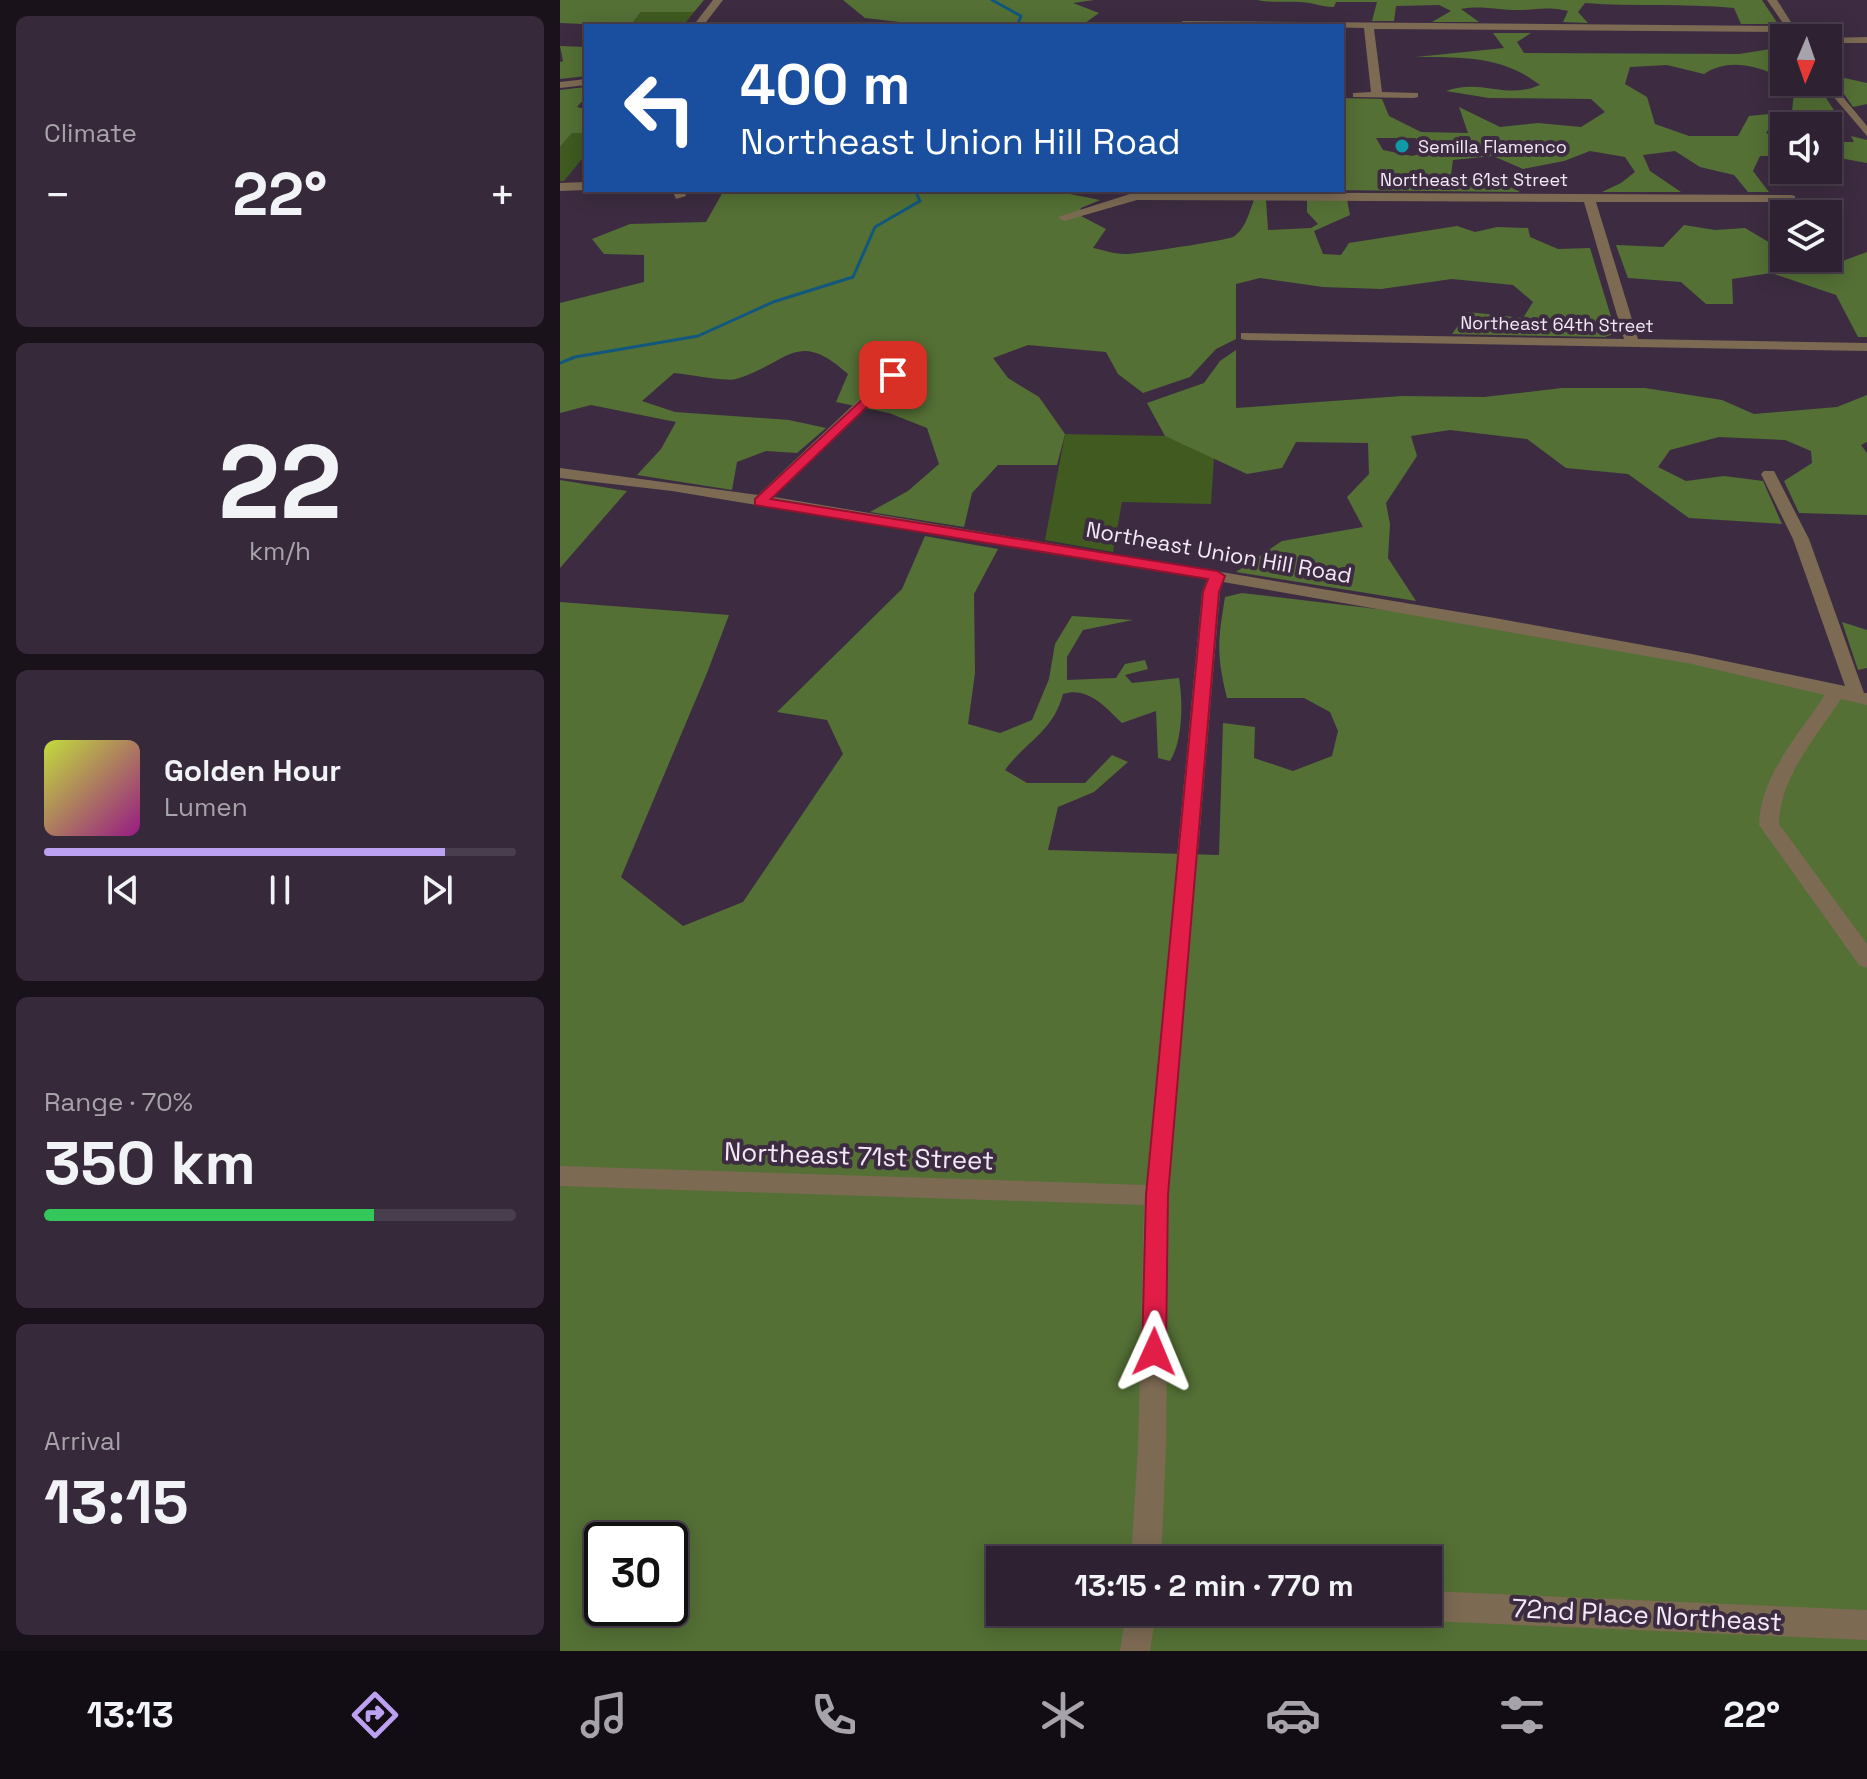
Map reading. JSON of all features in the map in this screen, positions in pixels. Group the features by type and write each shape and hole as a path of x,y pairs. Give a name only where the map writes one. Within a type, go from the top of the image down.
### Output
{"street":[{"path":"700,24 718,0"},
{"path":"1772,0 1788,24"},
{"path":"1344,25 1770,33"},
{"path":"1369,25 1377,95"},
{"path":"1842,40 1867,40"},
{"path":"560,85 584,82"},
{"path":"1357,95 1414,95"},
{"path":"1837,96 1867,133"},
{"name":"Northeast 61st Street","path":"1064,217 1136,196 1257,194 1791,199"},
{"path":"1589,197 1632,343"},
{"name":"Northeast 64th Street","path":"1246,336 1867,347"},
{"path":"760,502 893,375"},
{"name":"Northeast Union Hill Road","path":"560,473 672,486 1616,644 1867,699"},
{"path":"1769,474 1801,539 1856,691 1836,692 1776,787 1767,812 1769,825 1867,960"},
{"path":"1147,1546 1157,1195 1211,592 1217,576"},
{"name":"Northeast 71st Street","path":"560,1176 1157,1195"},
{"name":"72nd Place Northeast","path":"1442,1607 1866,1625"},
{"path":"1135,1651 1139,1626"}],"green space":[{"path":"560,0 704,0 694,12 641,12 632,24 560,23"},
{"path":"843,0 1094,0 1073,3 1099,13 1084,24 917,24 865,18"},
{"path":"1257,0 1762,0 1778,24 1741,24 1734,8 1585,3 1578,12 1588,23 1563,22 1568,11 1548,8 1518,10 1475,7 1461,9 1479,22 1432,22 1451,11 1439,5 1396,6 1394,21 1372,21 1377,2 1336,2 1334,7 1303,2"},
{"path":"641,12 694,12 685,24 632,24"},
{"path":"1493,33 1531,33 1517,42 1524,53 1739,54 1770,49 1770,73 1744,65 1724,66 1704,74 1667,65 1630,67 1625,84 1647,97 1655,124 1689,136 1738,136 1749,116 1770,114 1770,128 1766,133 1770,135 1770,156 1760,156 1753,171 1769,192 1748,192 1734,175 1700,167 1675,151 1643,155 1650,171 1681,192 1602,192 1635,172 1625,157 1590,151 1564,161 1523,169 1493,156 1453,160 1451,175 1499,181 1520,192 1344,190 1344,98 1382,99 1389,116 1421,132 1468,133 1459,107 1500,127 1538,123 1581,127 1605,112 1591,99 1489,98 1446,91 1471,87 1515,90 1540,85 1511,68 1466,58 1416,57 1504,48","holes":["1376,138 1415,138 1430,151 1412,156 1383,150"]},
{"path":"560,46 584,47 584,76 560,79 560,62 563,61"},
{"path":"1842,77 1867,83 1867,104 1853,107 1842,91"},
{"path":"584,87 584,99 577,107 584,109 584,133 572,133 560,147 560,90"},
{"path":"1794,96 1825,96 1835,112 1792,112"},
{"path":"572,133 584,133 584,156 564,181 560,181 560,147"},
{"path":"1851,136 1867,140 1867,163 1842,159 1842,142 1854,142"},
{"path":"723,192 1060,192 1100,200 1081,208 1079,215 1106,229 1093,248 1131,254 1233,237 1244,225 1254,200 1266,200 1268,230 1311,228 1318,224 1307,212 1307,200 1347,200 1350,215 1314,231 1323,254 1341,255 1349,243 1457,226 1475,232 1497,227 1528,228 1530,237 1558,249 1590,248 1616,333 1605,337 1452,334 1468,312 1523,318 1533,302 1513,285 1452,279 1381,289 1323,287 1260,278 1236,284 1236,339 1216,349 1190,377 1143,393 1118,374 1106,352 1028,345 993,358 1008,378 1039,397 1065,434 1057,465 998,465 972,493 964,527 870,512 908,491 939,464 927,428 889,413 836,402 848,374 816,353 792,353 754,373 731,380 674,373 642,401 675,412 789,420 826,428 797,453 766,451 737,462 732,490 637,475 661,449 676,422 591,405 560,413 560,303 644,282 644,255 604,254 592,239 630,224 706,222"},
{"path":"1684,225 1715,230 1745,228 1770,243 1770,272 1842,272 1842,261 1867,252 1867,337 1858,337 1836,295 1771,273 1732,279 1733,304 1706,304 1681,282 1628,278 1616,245 1663,247"},
{"path":"1236,350 1236,408 1402,396 1484,397 1562,388 1645,388 1722,400 1754,414 1837,407 1867,395 1867,442 1861,445 1867,453 1867,515 1799,513 1784,481 1812,463 1811,451 1785,440 1719,437 1670,450 1658,467 1686,481 1724,476 1763,481 1782,524 1689,518 1628,474 1566,468 1527,439 1450,430 1411,436 1417,456 1386,503 1390,524 1388,558 1416,601 1236,572 1282,541 1363,527 1347,497 1369,474 1368,443 1296,442 1282,468 1247,474 1165,436 1147,403 1204,383 1220,361"},
{"path":"1065,434 1165,436 1214,457 1211,504 1122,502 1113,552 1045,540"},
{"path":"560,480 627,491 560,568"},
{"path":"925,536 998,549 974,594 975,673 968,724 1000,733 1032,720 1049,679 1055,644 1072,616 1133,620 1083,630 1067,657 1067,680 1116,678 1125,664 1145,660 1148,669 1125,675 1132,683 1179,678 1181,721 1170,761 1158,758 1156,711 1122,723 1088,695 1072,692 1063,694 1053,718 1005,770 1027,783 1085,783 1112,755 1128,762 1094,792 1058,807 1048,850 1219,855 1223,723 1255,727 1254,758 1293,771 1332,756 1338,731 1330,712 1304,698 1227,698 1220,658 1225,597 1242,593 1495,623 1867,699 1867,1651 560,1651 560,602 729,615 621,877 683,926 743,902 843,754 827,720 777,712 902,589"},
{"path":"1842,622 1867,630 1867,668 1858,670"}],"waterway":[{"path":"992,0 1021,16 1018,24"},
{"path":"560,363 575,357 698,336 773,302 853,277 875,227 920,201 916,192"}],"place":[{"name":"Semilla Flamenco","path":"1402,146"}],"route":[{"path":"893,375 760,502 949,530 1217,576 1211,592 1157,1195 1154,1352"}]}
